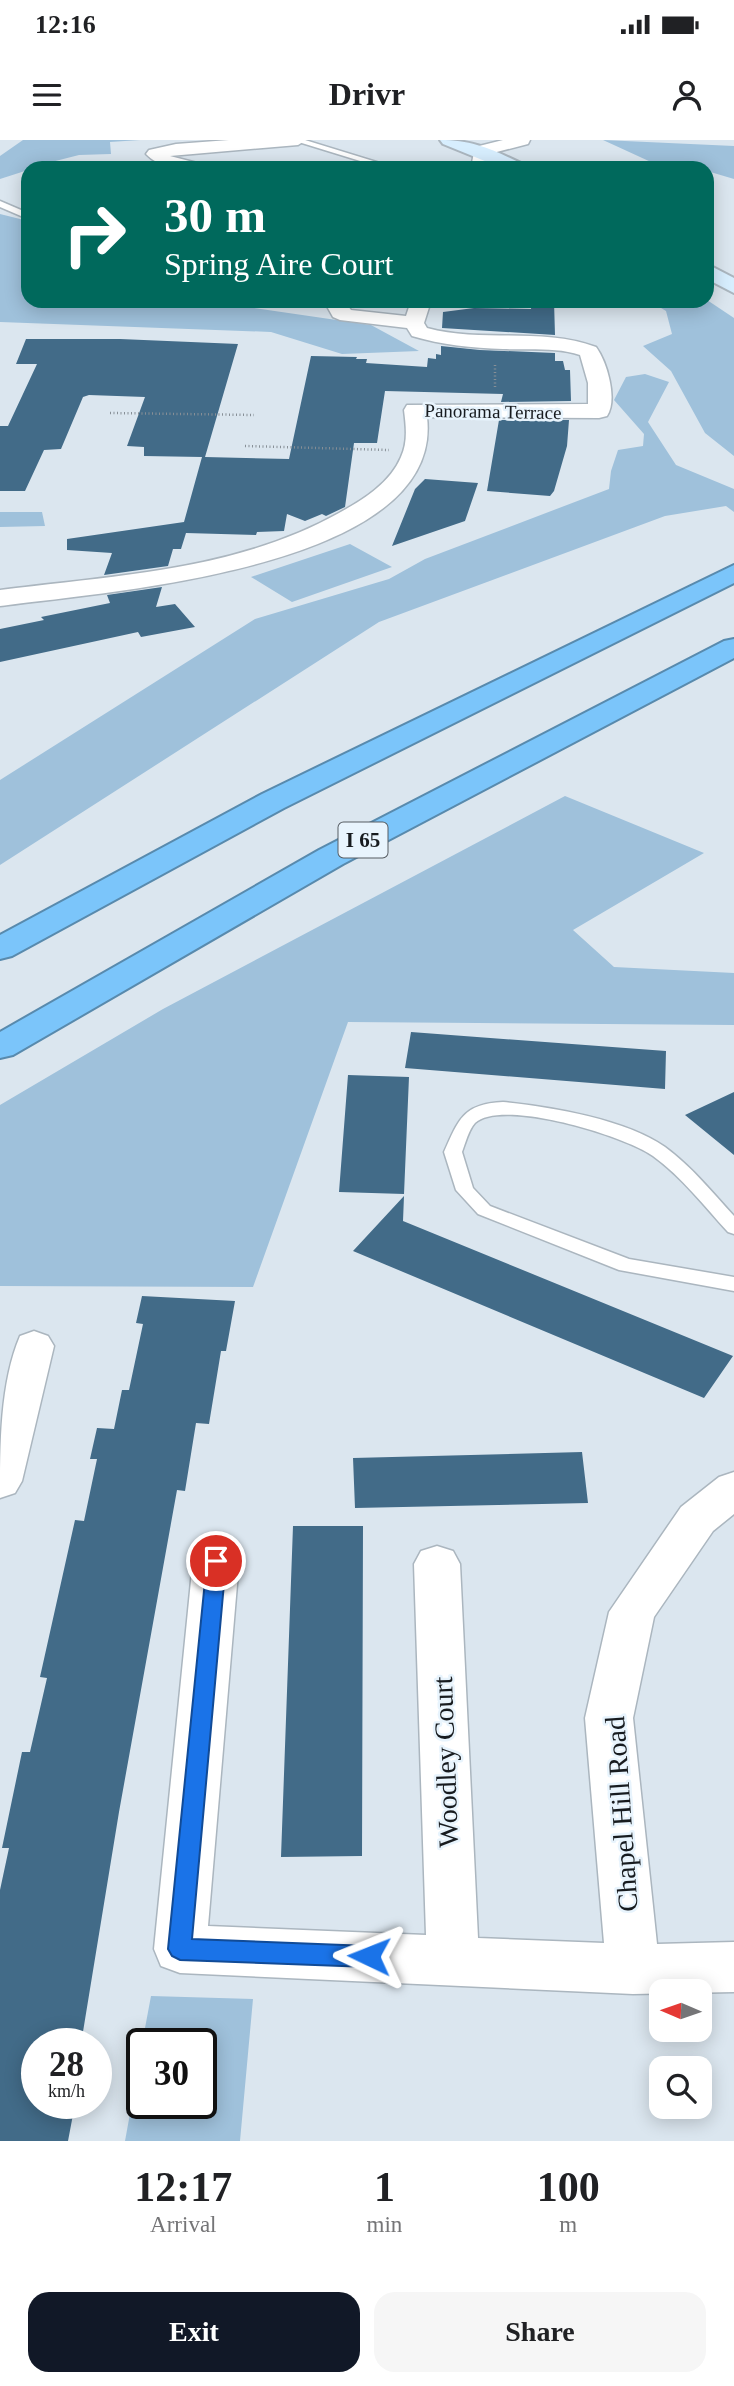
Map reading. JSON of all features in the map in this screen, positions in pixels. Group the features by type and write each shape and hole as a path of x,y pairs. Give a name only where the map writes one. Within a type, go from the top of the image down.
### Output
{"highway":[{"path":"0,949 272,801 734,573"},
{"name":"I 65","path":"0,1047 331,857 734,647"}],"main road":[{"path":"449,140 480,159"},
{"path":"714,274 734,287"}],"street":[{"path":"169,161 155,154 176,149 297,140"},
{"path":"480,159 522,140"},
{"path":"338,308 340,313 347,316 414,323 419,308"},
{"name":"Panorama Terrace","path":"0,598 171,576 276,553 316,537 374,503 391,488 413,457 418,433 415,410 599,411 599,383 589,351 571,346 435,338 419,332 414,323"},
{"path":"0,1481 34,1346"},
{"name":"Chapel Hill Road","path":"634,1969 609,1718 632,1612 697,1519 734,1489"},
{"path":"216,1561 180,1949 634,1969 734,1966"},
{"name":"Woodley Court","path":"437,1564 453,1960"}],"lane":[{"path":"297,140 368,161"},
{"path":"0,204 21,213"},
{"path":"734,1228 676,1166 647,1144 621,1131 550,1115 492,1108 467,1120 453,1152 465,1190 484,1210 626,1265 734,1284"}],"path":[{"path":"494,410 496,343"},
{"path":"110,413 254,415"},
{"path":"245,446 414,450"}],"shaded area":[{"path":"23,140 140,140 110,142 111,154 79,155 55,161 21,161 21,172 0,179 0,156"},
{"path":"603,140 734,146 734,179 714,173 714,161 649,161"},
{"path":"0,214 21,219 21,308 253,308 371,325 419,351 342,354 271,332 0,322"},
{"path":"714,305 734,318 734,456 705,433 671,371 643,346 672,334 666,311 661,308 714,308"},
{"path":"645,374 669,382 648,422 676,465 734,489 734,512 726,506 665,516 379,622 0,865 0,780 255,619 389,579 425,559 609,489 618,450 643,446 644,434 614,400 626,377"},
{"path":"0,512 42,512 45,526 0,527"},
{"path":"350,544 392,567 292,602 251,577"},
{"path":"565,796 704,853 573,930 614,967 734,973 734,1025 348,1022 253,1287 0,1286 0,1105 163,1009"},
{"path":"151,1996 253,1999 240,2141 125,2141 129,2119 217,2119 217,2028 145,2028"}],"building":[{"path":"474,308 554,308 555,335 442,328 443,312"},
{"path":"26,339 120,339 238,344 205,457 289,459 311,356 357,357 356,359 367,359 366,363 427,367 428,358 436,359 436,354 441,355 441,346 555,353 555,361 563,361 565,370 570,370 571,401 501,402 503,394 385,391 377,443 354,443 345,507 326,516 322,514 305,521 287,514 284,531 257,532 256,535 186,533 181,549 173,549 168,566 104,575 112,553 67,550 67,539 184,522 202,457 144,456 144,447 127,446 145,397 89,395 83,397 61,449 44,450 25,491 0,491 0,426 8,426 37,364 16,364"},
{"path":"499,420 569,420 567,446 554,491 550,496 487,491"},
{"path":"425,479 478,483 465,521 392,546 415,489"},
{"path":"162,587 156,607 175,604 195,627 141,637 138,632 0,662 0,629 44,620 41,617 110,603 107,595"},
{"path":"411,1032 666,1051 665,1089 405,1068"},
{"path":"348,1075 409,1077 404,1194 339,1192"},
{"path":"734,1092 734,1155 685,1115"},
{"path":"404,1196 403,1221 733,1356 704,1398 353,1251"},
{"path":"142,1296 235,1301 226,1351 221,1351 209,1424 196,1423 185,1491 177,1490 84,2028 21,2028 21,2119 72,2119 68,2141 0,2141 0,1890 9,1848 2,1848 22,1752 30,1752 47,1678 40,1677 75,1520 84,1521 97,1459 90,1459 97,1428 114,1429 122,1390 129,1390 143,1324 136,1323"},
{"path":"582,1452 588,1503 355,1508 353,1458"},
{"path":"293,1526 363,1526 362,1856 281,1857"}],"route":[{"path":"216,1561 180,1949 369,1956"}]}
